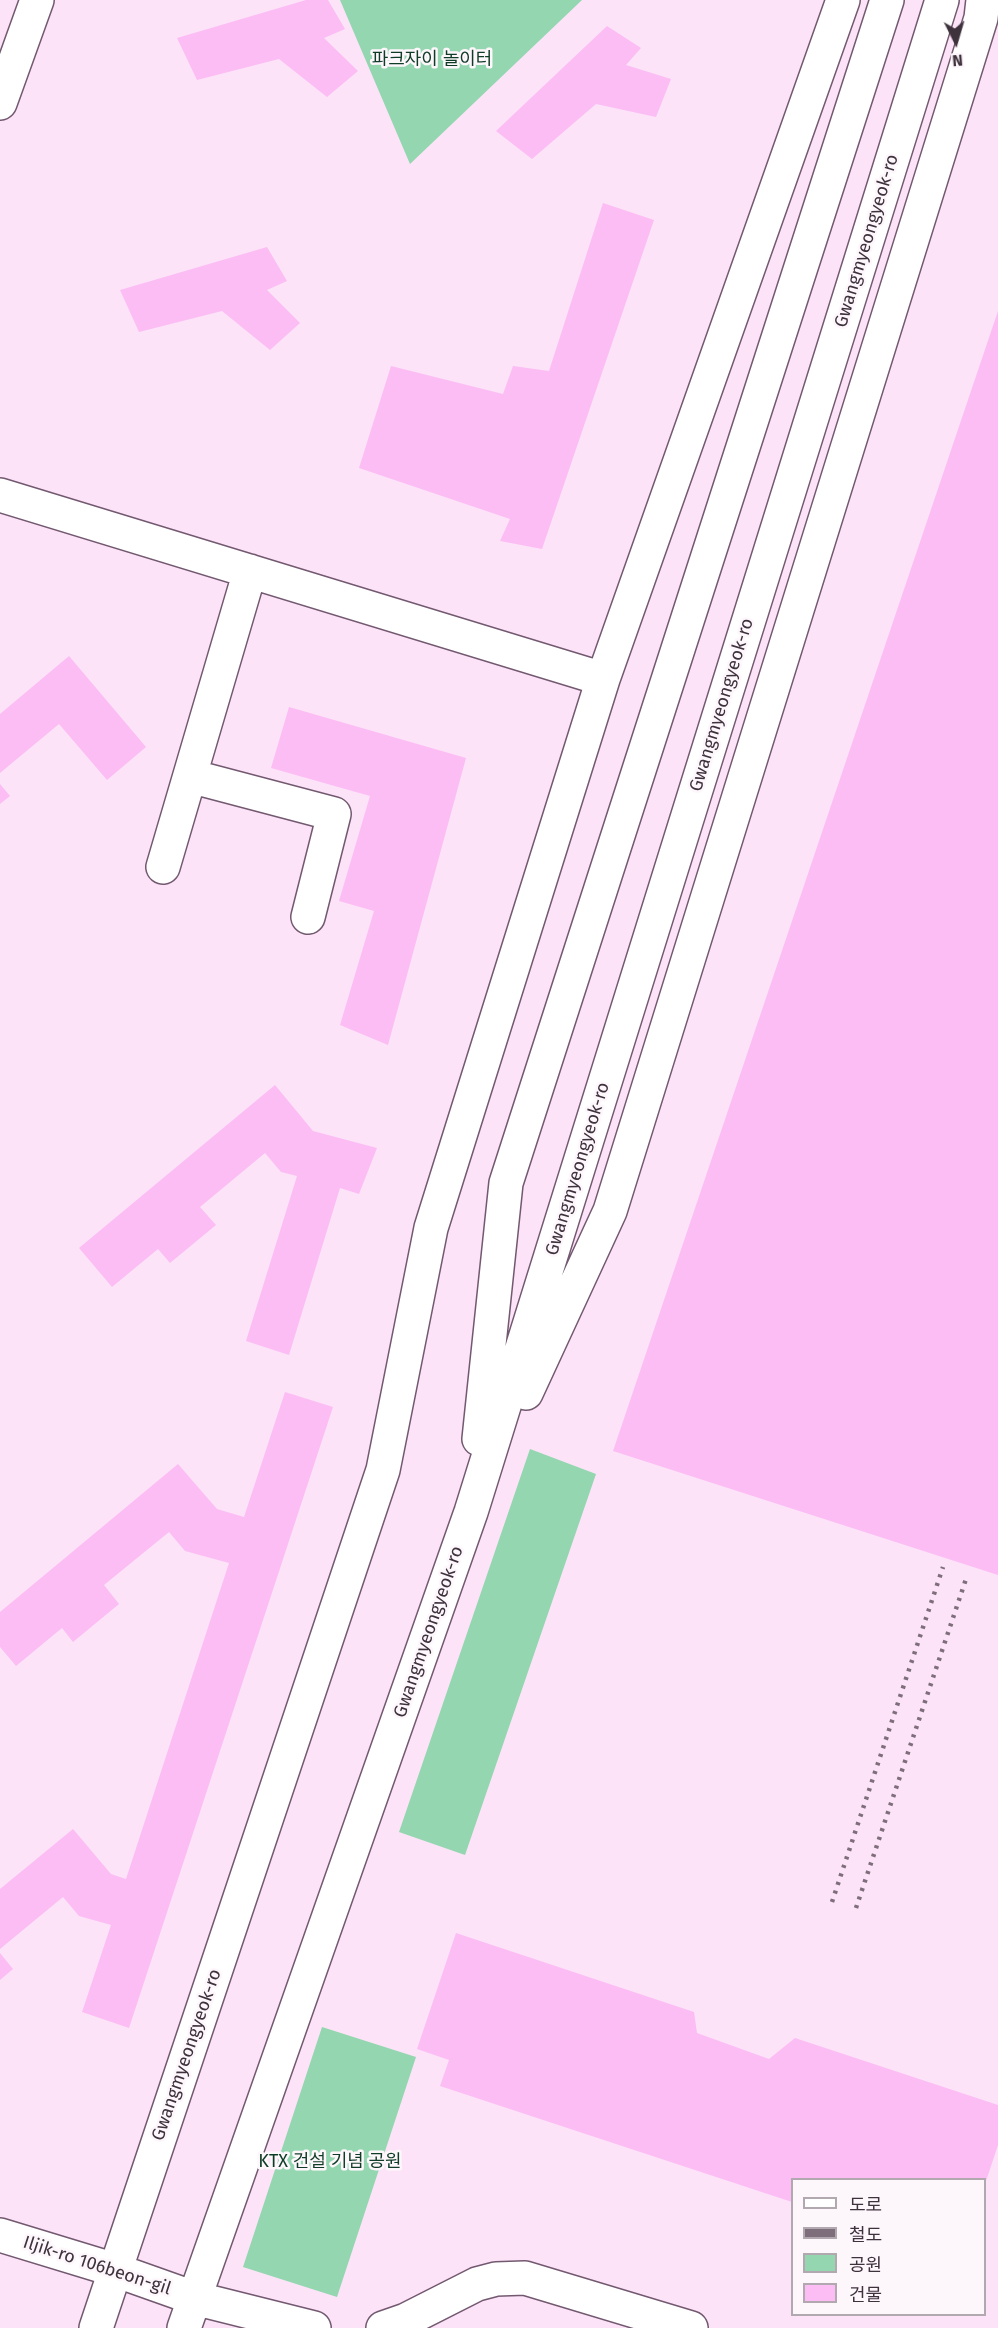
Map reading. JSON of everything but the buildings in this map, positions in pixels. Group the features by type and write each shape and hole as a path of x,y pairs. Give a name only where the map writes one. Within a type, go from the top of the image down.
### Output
{"street":[{"path":"0,103 37,0"},
{"name":"Gwangmyeongyeok-ro","path":"96,2328 383,1470 431,1228 603,679 843,0"},
{"path":"471,1512 506,1183 887,0"},
{"name":"Gwangmyeongyeok-ro","path":"189,2313 471,1512 942,0"},
{"path":"471,1512 610,1210 981,18 983,0"},
{"path":"0,495 603,679"},
{"path":"163,867 250,571"},
{"path":"190,776 334,814 308,917"},
{"name":"Iljik-ro 106beon-gil","path":"0,2235 115,2270 189,2313 314,2328"},
{"path":"383,2328 406,2320 477,2284 496,2279 525,2278 691,2328"}],"green space":[{"name":"파크자이 놀이터","path":"340,0 582,0 410,164"},
{"path":"530,1449 596,1474 465,1855 399,1832"},
{"name":"KTX 건설 기념 공원","path":"322,2027 416,2057 337,2297 243,2267"}],"railway":[{"path":"832,1902 943,1567"},
{"path":"856,1908 966,1579"}]}
